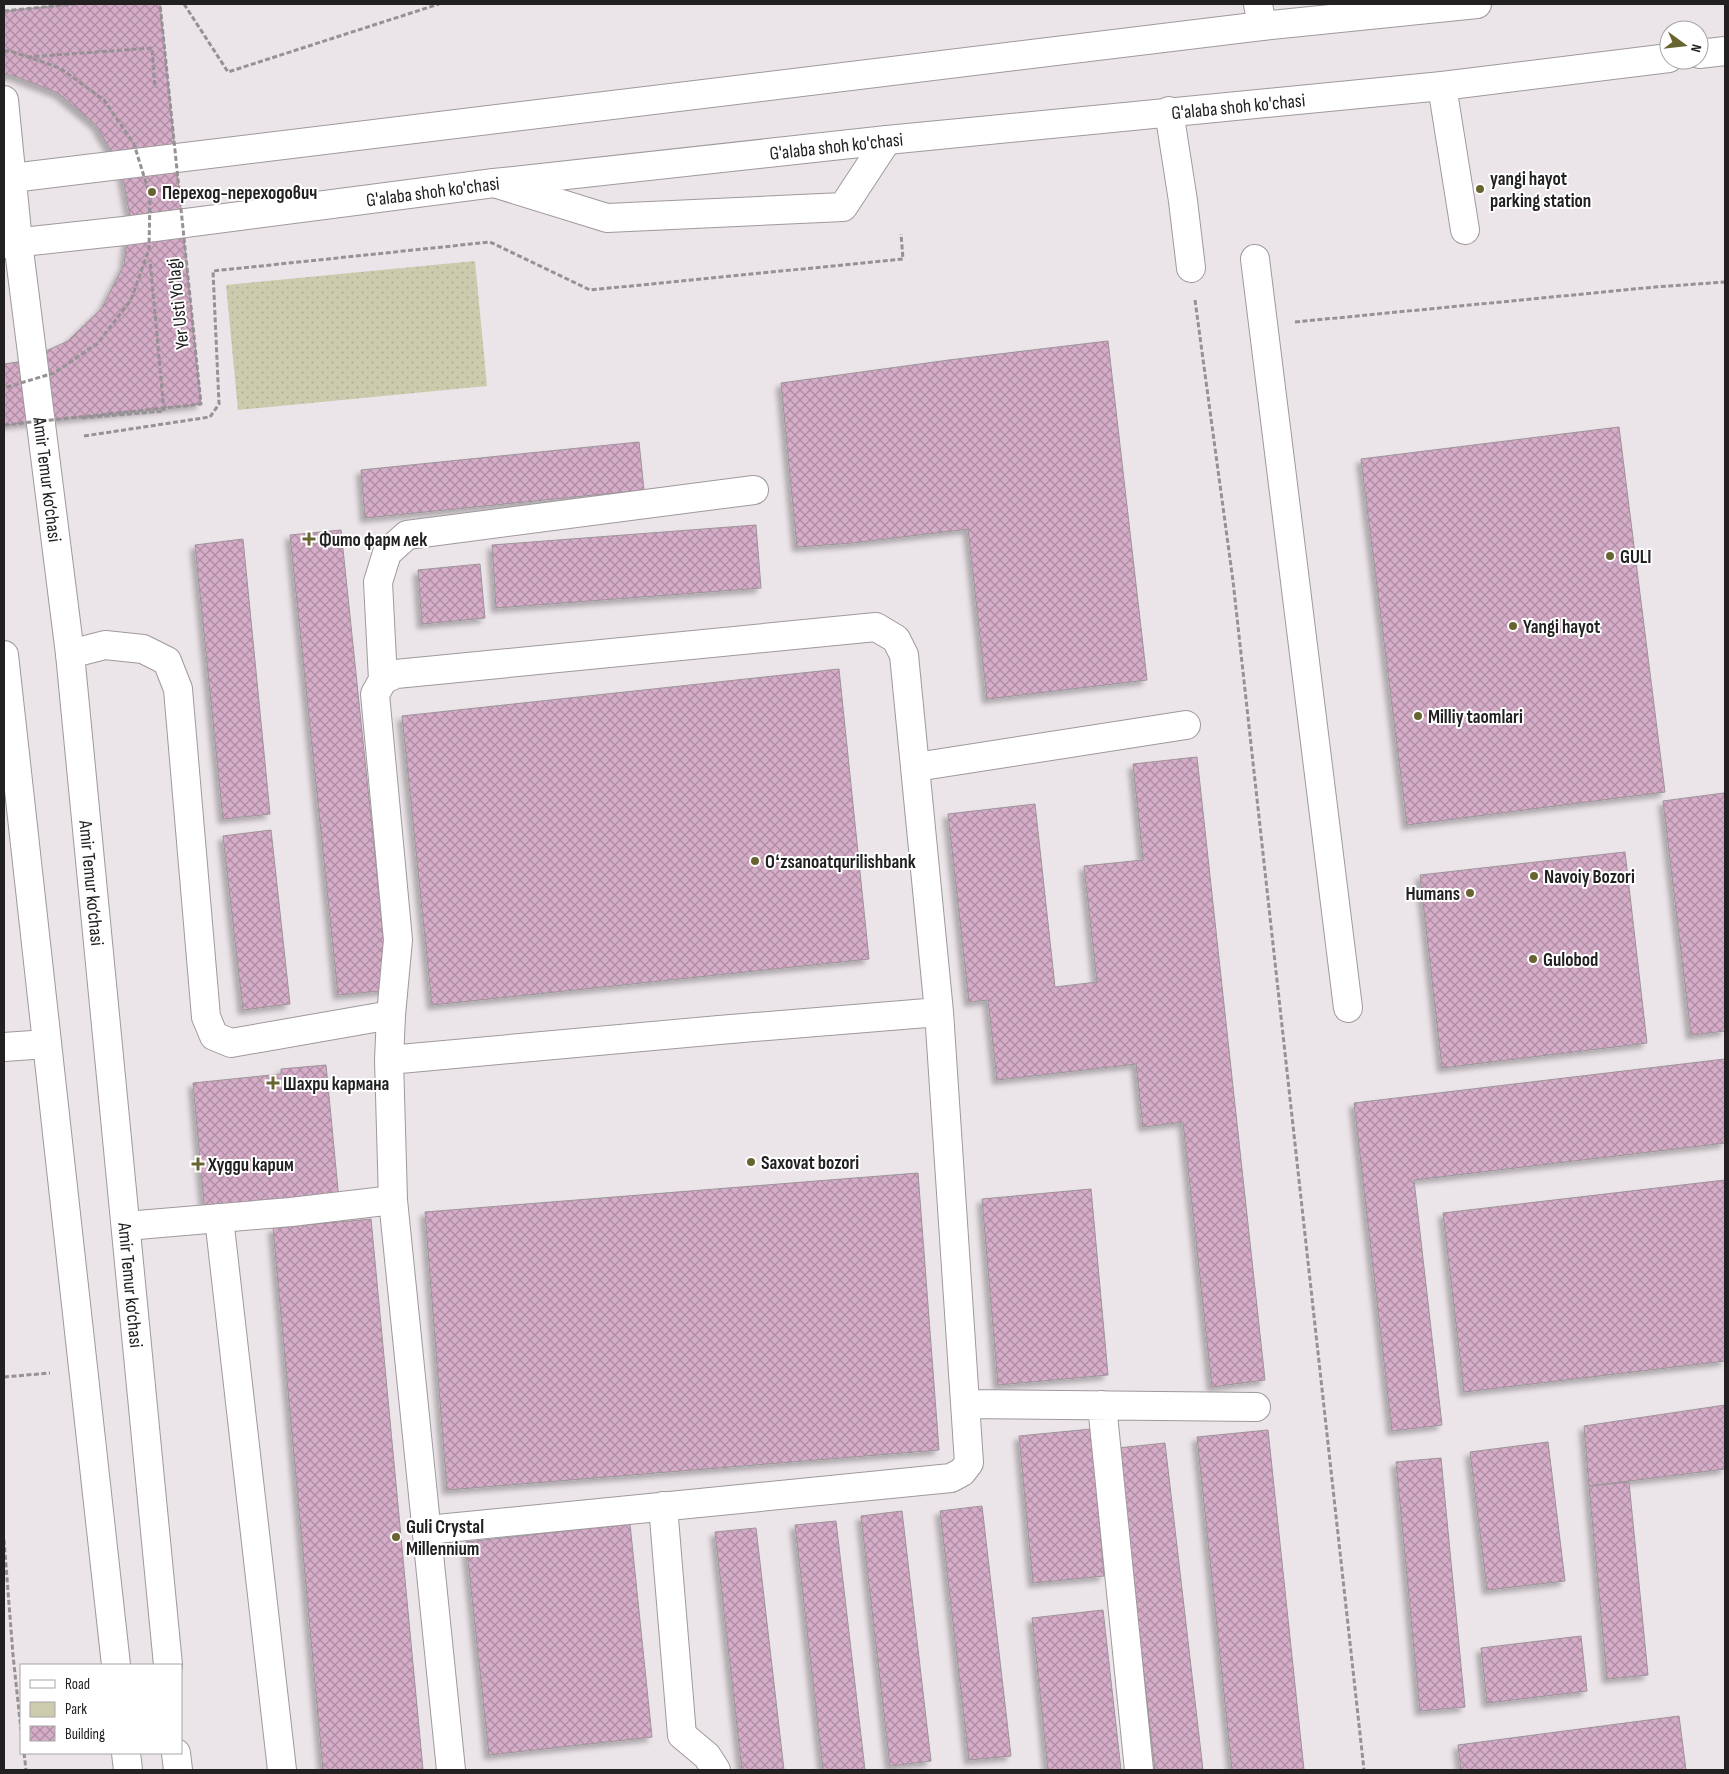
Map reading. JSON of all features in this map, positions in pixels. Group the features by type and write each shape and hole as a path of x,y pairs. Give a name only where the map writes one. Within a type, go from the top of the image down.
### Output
{"main road":[{"path":"8,178 1260,15 1477,4"},
{"path":"1709,53 1725,51"},
{"name":"G'alaba shoh ko'chasi","path":"11,243 124,231 494,184 887,140 1169,111 1442,86 1659,59"},
{"path":"1442,86 1465,230"},
{"name":"Amir Temur ko‘chasi","path":"4,100 11,243 70,654 168,1664"},
{"path":"1169,111 1183,201 1190,268"},
{"path":"494,184 607,218 843,207 887,140"},
{"path":"1255,259 1348,1008"},
{"path":"451,1770 393,1200 389,1060 398,940 375,694 383,680 378,582 387,553 407,535 754,490"},
{"path":"383,680 396,674 876,627 896,639 904,655 939,1012 970,1463 962,1472 950,1478 426,1530"},
{"path":"70,654 105,645 143,649 166,661 178,689 206,1017 214,1036 231,1043 391,1015"},
{"path":"4,655 116,1664"},
{"path":"916,766 1186,725"},
{"path":"389,1060 939,1012"},
{"path":"4,1047 46,1044"},
{"path":"126,1226 291,1212 393,1200"},
{"path":"219,1218 282,1770"},
{"path":"966,1404 1256,1407"},
{"path":"1102,1405 1139,1770"},
{"path":"663,1506 682,1735 707,1756 716,1770"},
{"path":"126,1754 128,1770"},
{"path":"176,1754 178,1770"}],"path":[{"path":"4,11 74,4"},
{"name":"Yer Usti Yo'lagi","path":"4,425 201,404 160,4"},
{"path":"184,4 228,72 439,4"},
{"path":"27,57 152,48 154,88"},
{"path":"4,51 10,51 60,68 104,100 134,144 150,196 149,249 164,411 82,418"},
{"path":"84,436 210,416 219,404 213,271 490,242 590,290 903,259 901,234"},
{"path":"4,388 54,373 98,343 131,300 149,249"},
{"path":"1190,268 1234,581 1364,1770"},
{"path":"1263,325 1655,287 1725,282"},
{"path":"4,1378 83,1370"},
{"path":"4,1540 20,1721"},
{"path":"24,1754 26,1770"}],"green space":[{"path":"475,261 487,386 238,410 226,285"}],"building":[{"name":"Переход-переходович","path":"74,4 160,4 201,404 4,425 4,364 24,361 68,341 102,308 124,265 130,216 121,168 96,125 58,93 12,75 4,75 4,11"},
{"path":"1108,341 1147,680 987,699 968,529 852,543 797,547 781,383"},
{"name":"Yangi hayot","path":"1619,427 1665,792 1407,825 1361,459"},
{"path":"639,442 644,490 365,518 361,470"},
{"path":"756,525 761,588 496,608 492,545"},
{"path":"341,530 389,990 338,995 290,535"},
{"path":"243,539 270,814 223,819 195,545"},
{"path":"480,564 485,618 422,624 418,570"},
{"path":"839,669 869,959 432,1005 402,716"},
{"path":"1197,757 1265,1380 1212,1387 1183,1122 1143,1127 1136,1064 997,1080 988,1000 969,1002 948,814 1035,804 1055,987 1097,982 1084,866 1143,860 1133,764"},
{"path":"1724,793 1725,1031 1691,1035 1663,801"},
{"path":"271,830 290,1004 243,1010 223,836"},
{"name":"Gulobod","path":"1625,852 1647,1043 1442,1068 1420,875"},
{"path":"1725,1059 1725,1143 1414,1180 1442,1425 1392,1431 1354,1103"},
{"path":"326,1065 339,1200 205,1213 193,1083 281,1074 281,1069"},
{"path":"918,1173 939,1450 447,1490 425,1212"},
{"path":"1725,1180 1725,1361 1464,1392 1443,1213"},
{"path":"1091,1189 1108,1375 998,1385 982,1199"},
{"path":"371,1219 423,1770 323,1770 273,1228"},
{"path":"1725,1405 1725,1469 1589,1486 1584,1426"},
{"path":"1091,1429 1104,1576 1033,1583 1019,1436"},
{"path":"1268,1430 1304,1770 1232,1770 1197,1437"},
{"path":"1548,1442 1565,1581 1487,1590 1470,1452"},
{"path":"1165,1443 1203,1770 1155,1770 1118,1448"},
{"path":"1441,1458 1465,1707 1420,1711 1396,1462"},
{"path":"1629,1482 1648,1675 1607,1679 1589,1486"},
{"path":"982,1506 1011,1756 969,1760 940,1511"},
{"path":"902,1511 931,1761 890,1766 861,1516"},
{"path":"836,1521 865,1770 823,1770 795,1525"},
{"path":"630,1524 652,1737 489,1755 466,1542"},
{"path":"756,1528 784,1770 742,1770 715,1532"},
{"path":"1103,1610 1121,1770 1048,1770 1032,1618"},
{"path":"1581,1636 1587,1691 1487,1703 1481,1648"},
{"path":"1679,1716 1686,1770 1461,1770 1458,1745"}],"place":[{"name":"yangi hayot parking station","path":"1480,189"},
{"name":"Переход-переходович","path":"152,192"},
{"name":"Фито фарм лек","path":"309,539"},
{"name":"GULI","path":"1610,556"},
{"name":"Yangi hayot","path":"1513,626"},
{"name":"Milliy taomlari","path":"1418,716"},
{"name":"Oʻzsanoatqurilishbank","path":"755,861"},
{"name":"Navoiy Bozori","path":"1534,876"},
{"name":"Humans","path":"1470,893"},
{"name":"Gulobod","path":"1533,959"},
{"name":"Шахри кармана","path":"273,1083"},
{"name":"Saxovat bozori","path":"751,1162"},
{"name":"Худди карим","path":"198,1164"},
{"name":"Guli Crystal Millennium","path":"396,1537"}]}
